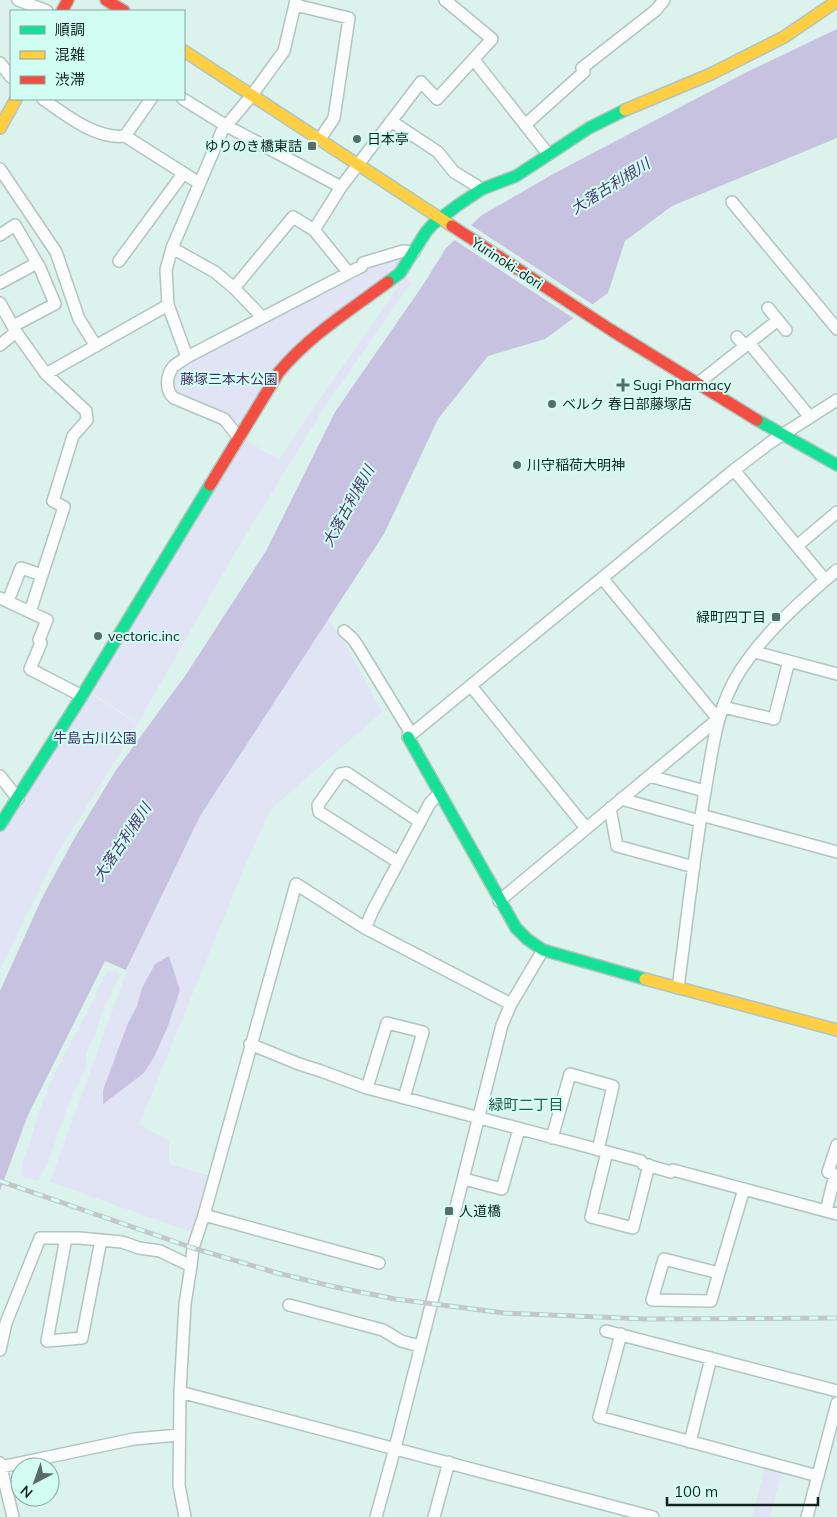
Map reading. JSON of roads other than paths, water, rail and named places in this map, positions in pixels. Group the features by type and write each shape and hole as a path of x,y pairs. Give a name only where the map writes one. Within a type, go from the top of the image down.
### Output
{"street":[{"path":"18,0 44,10"},
{"path":"106,0 122,10"},
{"path":"314,230 341,187 421,82 437,99 492,39 445,0"},
{"path":"525,124 584,72 582,68 656,10 664,0"},
{"path":"0,825 82,696 279,372 293,355 328,324 400,273 426,232 458,204 482,189 516,176 589,128 711,74 784,37 837,1"},
{"path":"187,357 168,305 166,270 172,248 225,125 252,95 284,51 296,2 348,18 334,118 320,139"},
{"name":"Yurinoki-dori","path":"185,52 594,319 697,384 782,435 837,465"},
{"path":"474,60 548,154"},
{"path":"0,63 10,76"},
{"path":"0,128 15,100"},
{"path":"44,100 75,122 104,133 125,136 199,183"},
{"path":"125,136 150,100"},
{"path":"185,100 225,125 341,187"},
{"path":"391,121 438,152 454,172 482,189"},
{"path":"0,169 56,252 79,320 96,346"},
{"path":"119,260 183,174"},
{"path":"732,202 837,329"},
{"path":"234,288 293,217 314,230 348,272"},
{"path":"0,234 15,226 37,263 55,304 14,329 0,345"},
{"path":"172,248 215,272 234,288 262,317"},
{"path":"240,438 224,419 174,398 169,394 167,388 173,368 187,357 362,266 363,263 403,251 414,252"},
{"path":"0,282 37,263"},
{"path":"0,303 14,329 46,374 88,415 87,420 73,436 53,501 64,507 30,612"},
{"path":"46,374 168,305"},
{"path":"768,308 786,330"},
{"path":"697,384 778,320"},
{"path":"737,337 747,345 810,417"},
{"path":"408,737 734,470 782,435 837,400"},
{"path":"734,470 825,580"},
{"path":"796,546 837,512"},
{"path":"42,575 21,568 4,600 47,620 39,640 41,642 30,669 82,696"},
{"path":"678,988 705,791 718,719 741,670 754,652 778,625 837,570"},
{"path":"602,578 718,719"},
{"path":"344,631 359,648 408,730 408,737 438,794 516,928 527,939 543,950 564,957 837,1030"},
{"path":"754,652 837,674"},
{"path":"723,707 774,719 789,661"},
{"path":"471,686 586,828"},
{"path":"500,901 718,719"},
{"path":"398,862 319,812 318,805 340,774 347,773 420,822"},
{"path":"0,776 18,799"},
{"path":"649,776 705,791"},
{"path":"365,928 430,803 438,794"},
{"path":"621,800 837,852"},
{"path":"610,808 617,846 694,867"},
{"path":"185,1517 179,1485 180,1392 185,1304 192,1266 193,1248 204,1215 296,884 365,928 511,1004"},
{"path":"376,1517 502,1025 511,1004 543,950"},
{"path":"367,1088 386,1022 422,1032 404,1098"},
{"path":"250,1044 367,1088 832,1213 835,1175 828,1172 837,1145"},
{"path":"552,1138 570,1074 614,1086 590,1217 633,1228 649,1165"},
{"path":"464,1179 502,1189 519,1129"},
{"path":"719,1273 664,1259 652,1300 711,1301 744,1189"},
{"path":"204,1215 378,1263"},
{"path":"0,1350 6,1323 40,1238 122,1242 139,1248 160,1251 192,1266"},
{"path":"66,1238 47,1340 82,1338 101,1240"},
{"path":"289,1305 384,1330 401,1341 420,1346"},
{"path":"606,1331 837,1391"},
{"path":"621,1334 599,1417 818,1476"},
{"path":"690,1442 712,1358"},
{"path":"180,1392 653,1517"},
{"path":"807,1517 837,1403"},
{"path":"1,1467 134,1439 179,1435"},
{"path":"434,1517 449,1462"},
{"path":"0,1463 14,1517"}],"water":[{"name":"大落古利根川","path":"837,29 837,138 672,206 625,241 608,293 545,339 488,356 438,419 384,534 200,816 126,970 105,961 28,1115 0,1191 0,991 42,898 74,839 116,770 185,676 266,551 335,412 423,285 446,248 482,215 555,173 747,72"},
{"path":"169,956 180,990 168,1026 154,1057 144,1073 103,1104 103,1090 128,1023 137,1006 142,988 155,964"}],"railway":[{"path":"0,1181 193,1248 277,1273 395,1299 504,1313 646,1319 837,1318"}],"place":[{"name":"日本亭","path":"357,139"},
{"name":"ゆりのき橋東詰","path":"312,146"},
{"name":"Sugi Pharmacy","path":"623,385"},
{"name":"ベルク 春日部藤塚店","path":"552,404"},
{"name":"川守稲荷大明神","path":"517,465"},
{"name":"緑町四丁目","path":"776,617"},
{"name":"vectoric.inc","path":"98,636"},
{"name":"人道橋","path":"449,1211"}],"district":[{"name":"緑町二丁目","path":"526,1104"}],"park label":[{"name":"藤塚三本木公園","path":"229,379"},
{"name":"牛島古川公園","path":"95,738"}]}
